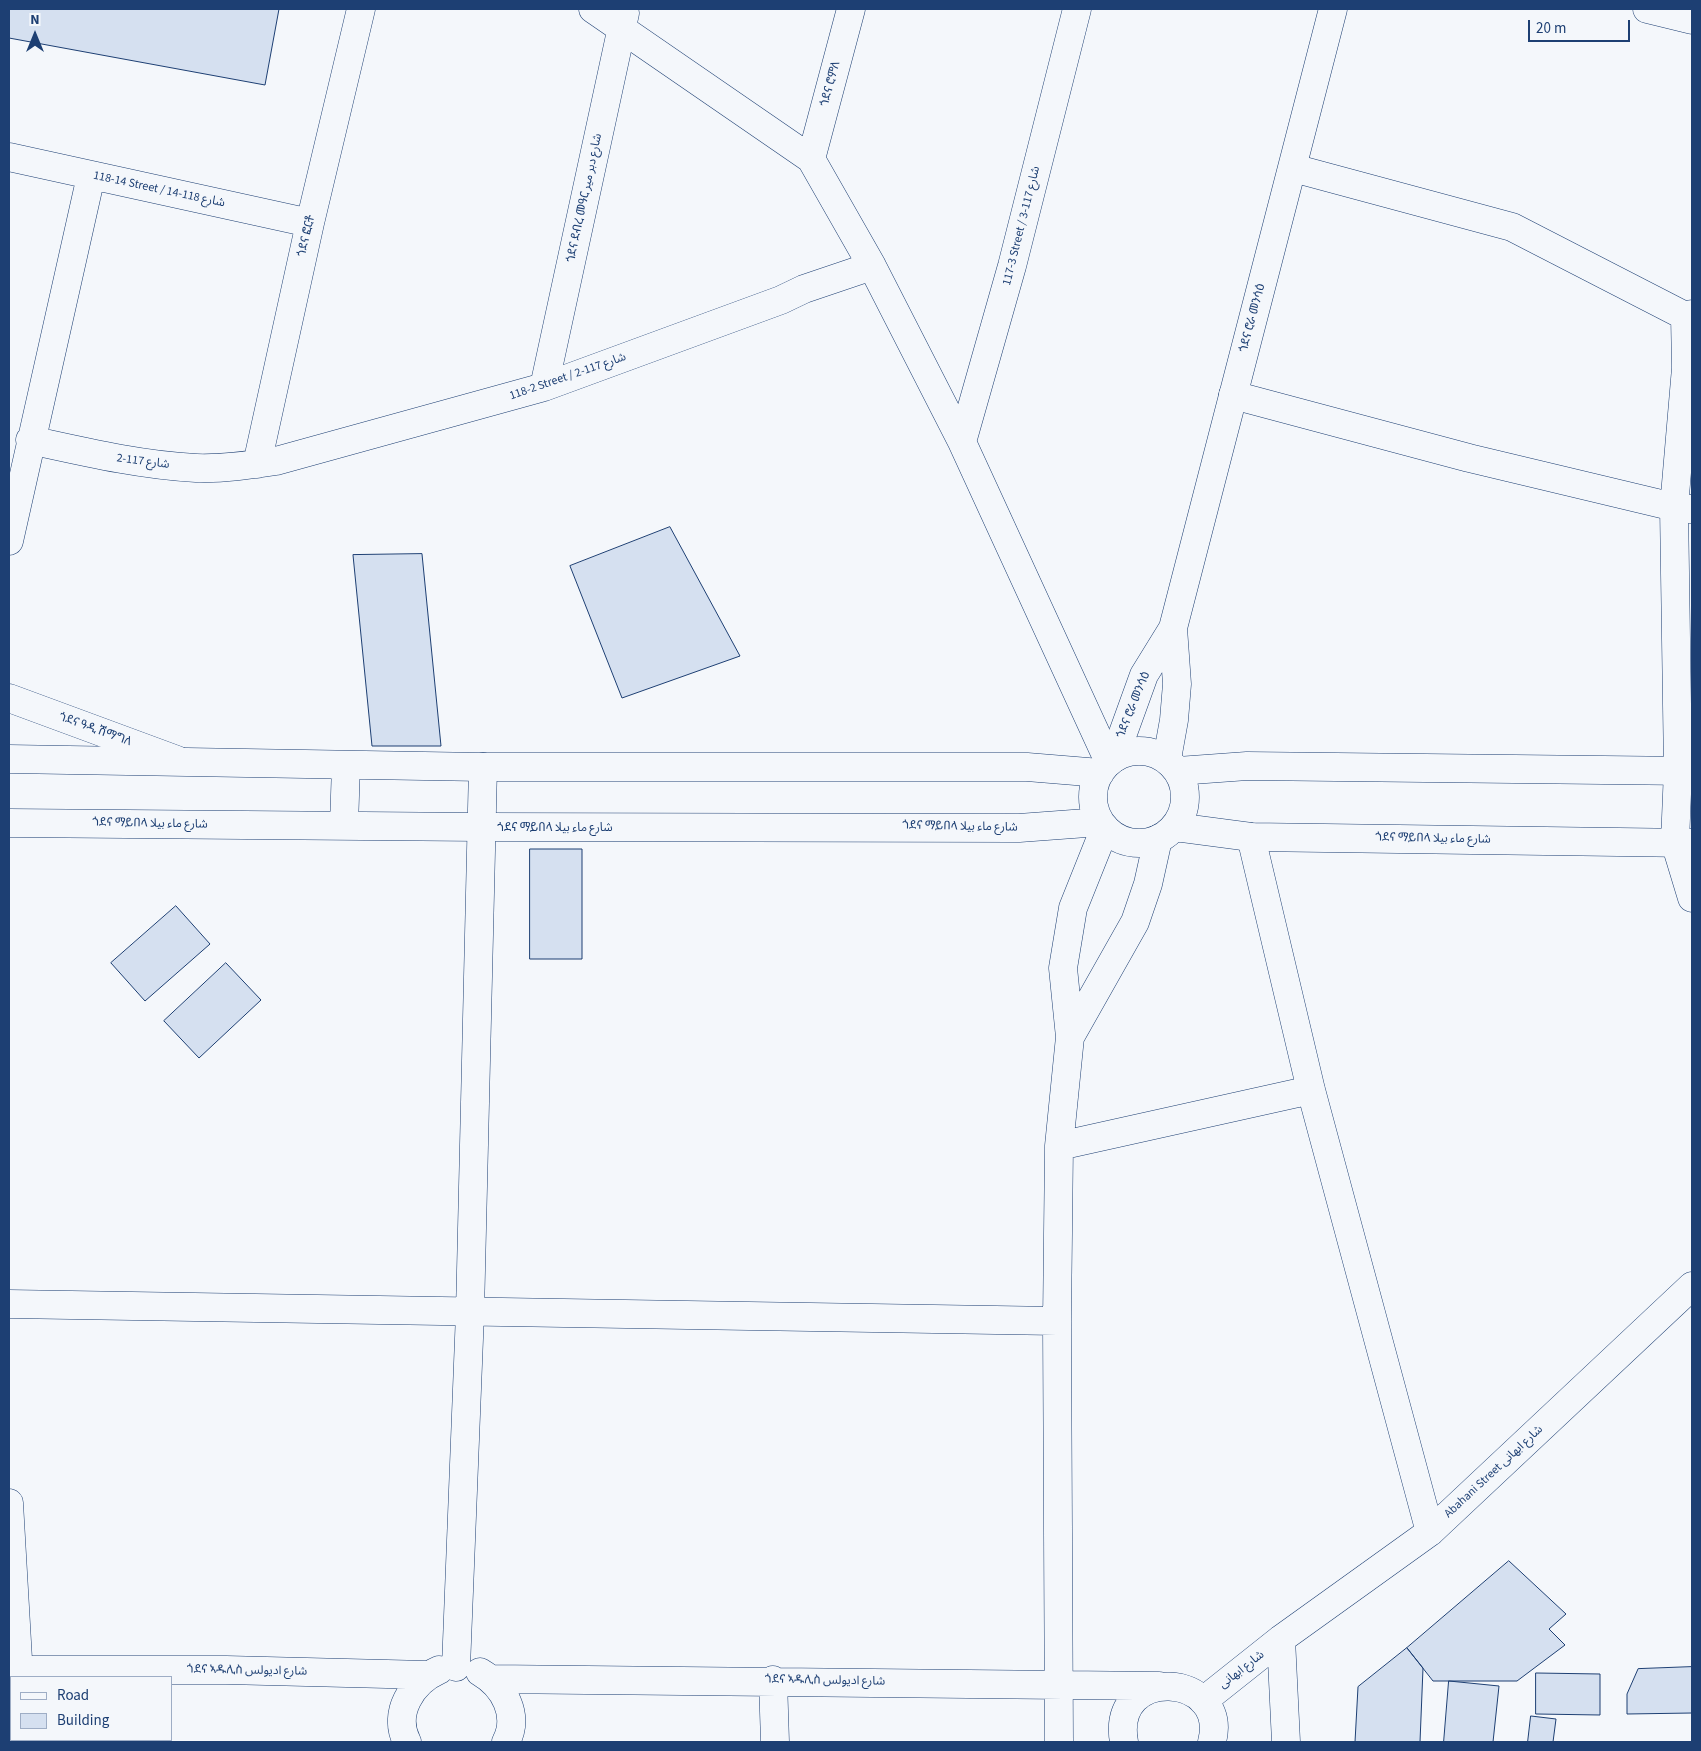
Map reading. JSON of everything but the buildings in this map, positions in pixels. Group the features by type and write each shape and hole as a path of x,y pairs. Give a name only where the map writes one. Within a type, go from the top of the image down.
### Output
{"main road":[{"name":"ጎደና ፎርቶ","path":"257,464 310,223 361,9"},
{"path":"593,9 624,18 811,159 872,266 962,442 1108,764"},
{"name":"ጎደና ሮምለ","path":"811,159 851,9"},
{"name":"117-3 Street / شارع 117-3","path":"962,442 1012,266 1077,9"},
{"name":"ጎደና ሮራ መንሳዕ","path":"1108,764 1144,675 1173,628 1333,9"},
{"path":"1646,9 1692,20"},
{"name":"ጎደና ደብረ መዓር شارع دبر مير","path":"544,387 624,18"},
{"name":"118-14 Street / شارع 118-14","path":"9,157 310,223"},
{"path":"1293,168 1512,227 1688,315 1683,508 1684,842 1692,898"},
{"path":"9,541 30,440 91,176"},
{"name":"118-2 Street / شارع 117-2","path":"257,464 299,456 544,387 772,303 804,288 872,266"},
{"path":"1233,395 1469,458 1683,508"},
{"name":"شارع 117-2","path":"30,440 119,460 187,467 236,467 257,464"},
{"name":"ጎደና ሮራ መንሳዕ","path":"1172,765 1177,684 1173,628"},
{"name":"ጎደና ዓዲ ሽማግለ","path":"9,698 180,762"},
{"path":"1070,1037 1135,922 1166,833 1183,814 1186,800 1184,785 1172,765 1150,752 1131,751 1108,764 1094,785 1092,798 1102,825 1116,837 1130,842 1144,843 1166,833"},
{"path":"9,759 483,767 1027,767 1108,764"},
{"path":"344,826 346,765"},
{"path":"1172,765 1685,771"},
{"path":"456,1667 470,1313 480,827 483,767"},
{"name":"ጎደና ማይበላ شارع ماء بيلا","path":"9,823 480,827 1019,828 1102,825"},
{"path":"1059,1742 1057,1321 1059,1146 1070,1037 1063,968 1073,908 1102,825"},
{"name":"ጎደና ማይበላ شارع ماء بيلا","path":"1166,833 1251,836 1684,842"},
{"path":"1251,836 1311,1090 1430,1532"},
{"path":"1059,1146 1311,1090"},
{"name":"Abahani Street شارع ابهانى","path":"1281,1640 1430,1532 1692,1286"},
{"path":"9,1304 470,1313 1057,1321"},
{"path":"9,1503 15,1674"},
{"path":"1281,1640 1286,1742"},
{"name":"شارع ابهانى","path":"1203,1701 1281,1640"},
{"path":"407,1742 402,1720 405,1703 414,1687 427,1675 441,1669 456,1667 469,1668 492,1679 502,1691 509,1706 511,1722 506,1742"},
{"name":"ጎደና ኣዱሊስ شارع اديولس","path":"15,1674 226,1670 427,1675"},
{"name":"ጎደና ኣዱሊስ شارع اديولس","path":"492,1679 773,1680 1159,1686 1183,1687 1194,1692 1203,1701"},
{"path":"773,1680 776,1742"},
{"path":"1124,1742 1122,1731 1125,1715 1133,1701 1145,1691 1159,1686"},
{"path":"1203,1701 1210,1712 1214,1726 1212,1742"}]}
